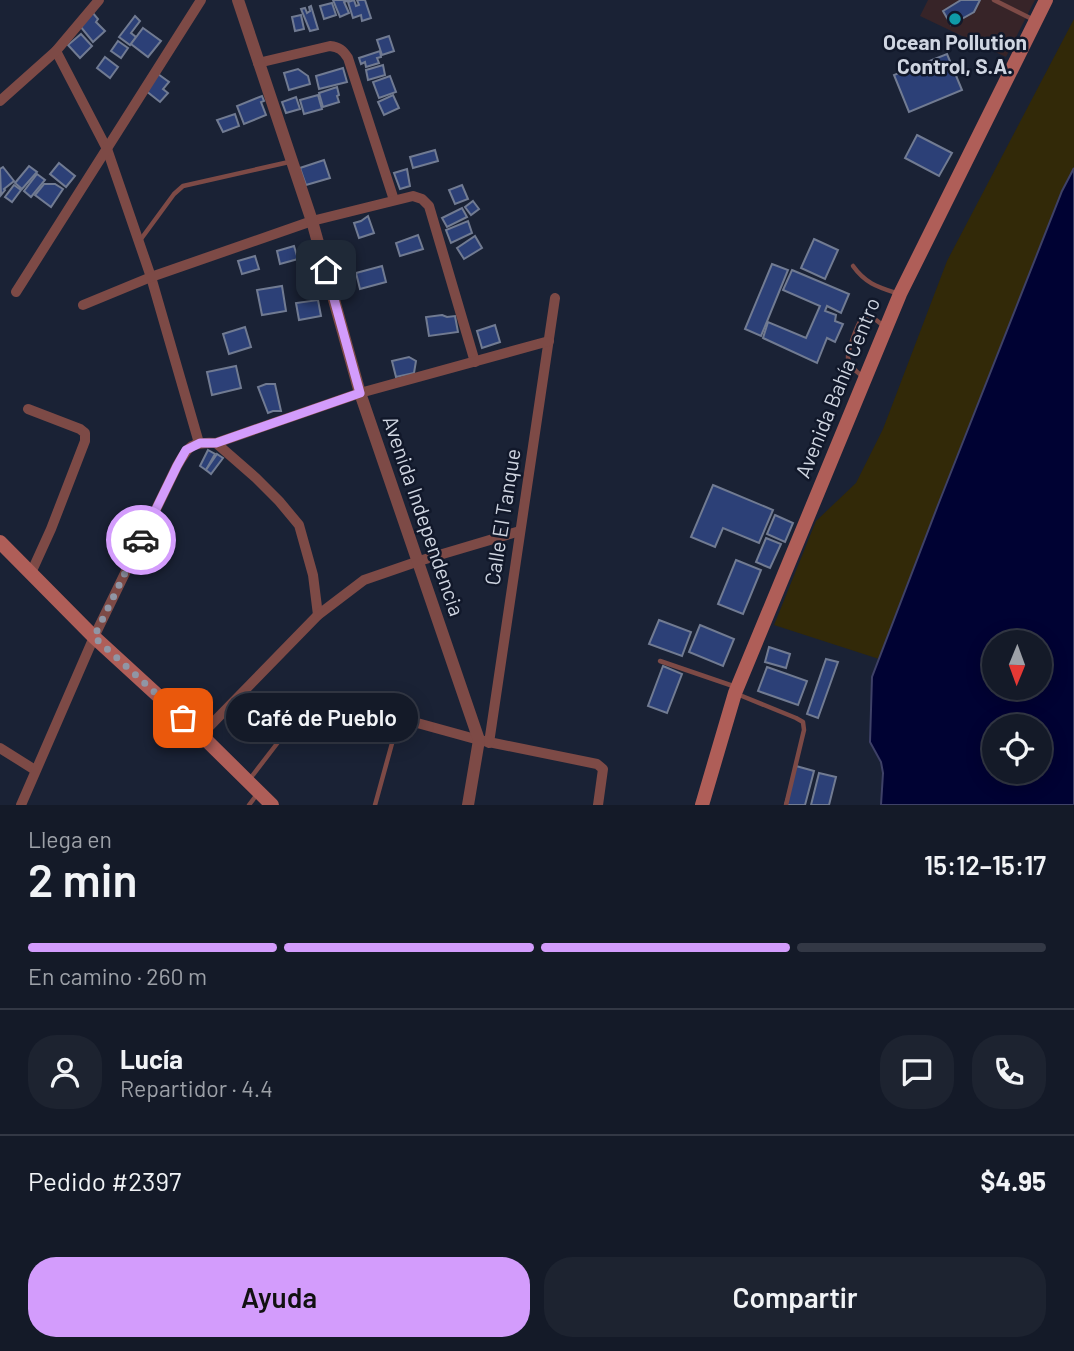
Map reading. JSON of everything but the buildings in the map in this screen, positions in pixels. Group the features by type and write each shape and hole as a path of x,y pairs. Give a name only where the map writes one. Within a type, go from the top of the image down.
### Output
{"main road":[{"name":"Avenida Bahía Centro","path":"702,805 736,690 900,294 1046,0"},
{"path":"0,542 94,637 201,735 272,805"}],"street":[{"path":"0,101 56,51 98,0"},
{"path":"16,292 201,0"},
{"name":"Avenida Independencia","path":"238,0 312,221 360,393 484,742 468,805"},
{"path":"258,63 330,46 338,47 344,52 394,200"},
{"path":"56,51 107,149 151,277 200,443"},
{"path":"83,305 151,277 312,221 413,196 422,199 429,206 475,362"},
{"name":"Calle El Tanque","path":"484,742 520,531 555,298"},
{"path":"21,805 94,637 186,450 200,443 216,443 360,393 549,341"},
{"path":"28,409 85,433 85,441 32,573"},
{"path":"216,443 271,493 299,525 313,575 318,615"},
{"path":"201,735 318,615 364,580 520,531"},
{"path":"352,705 484,742 597,764 603,769 598,805"},
{"path":"0,748 35,771"}],"lane":[{"path":"994,0 1035,20"},
{"path":"138,243 174,194 183,186 292,161"},
{"path":"853,266 870,284 900,294"},
{"path":"866,378 855,371 847,354 861,320 871,316 886,327"},
{"path":"660,661 736,690 803,722 804,730 786,805"},
{"path":"248,781 279,741 287,700"},
{"path":"375,805 399,717"},
{"path":"248,805 259,792"}],"shaded area":[{"path":"928,0 1035,0 1006,57 920,16"},
{"path":"1074,168 1074,805 881,805 883,773 881,762 870,742 872,677 1062,191"}],"sand":[{"path":"1074,19 1074,194 879,659 774,625 816,521 856,483 883,429 947,261"}],"way so far":[{"path":"141,540 94,637 183,718"}],"place":[{"name":"Ocean Pollution Control, S.A.","path":"955,19"},
{"name":"Café de Pueblo","path":"183,718"}],"route":[{"path":"141,540 186,450 200,443 216,443 360,393 326,270"}]}
